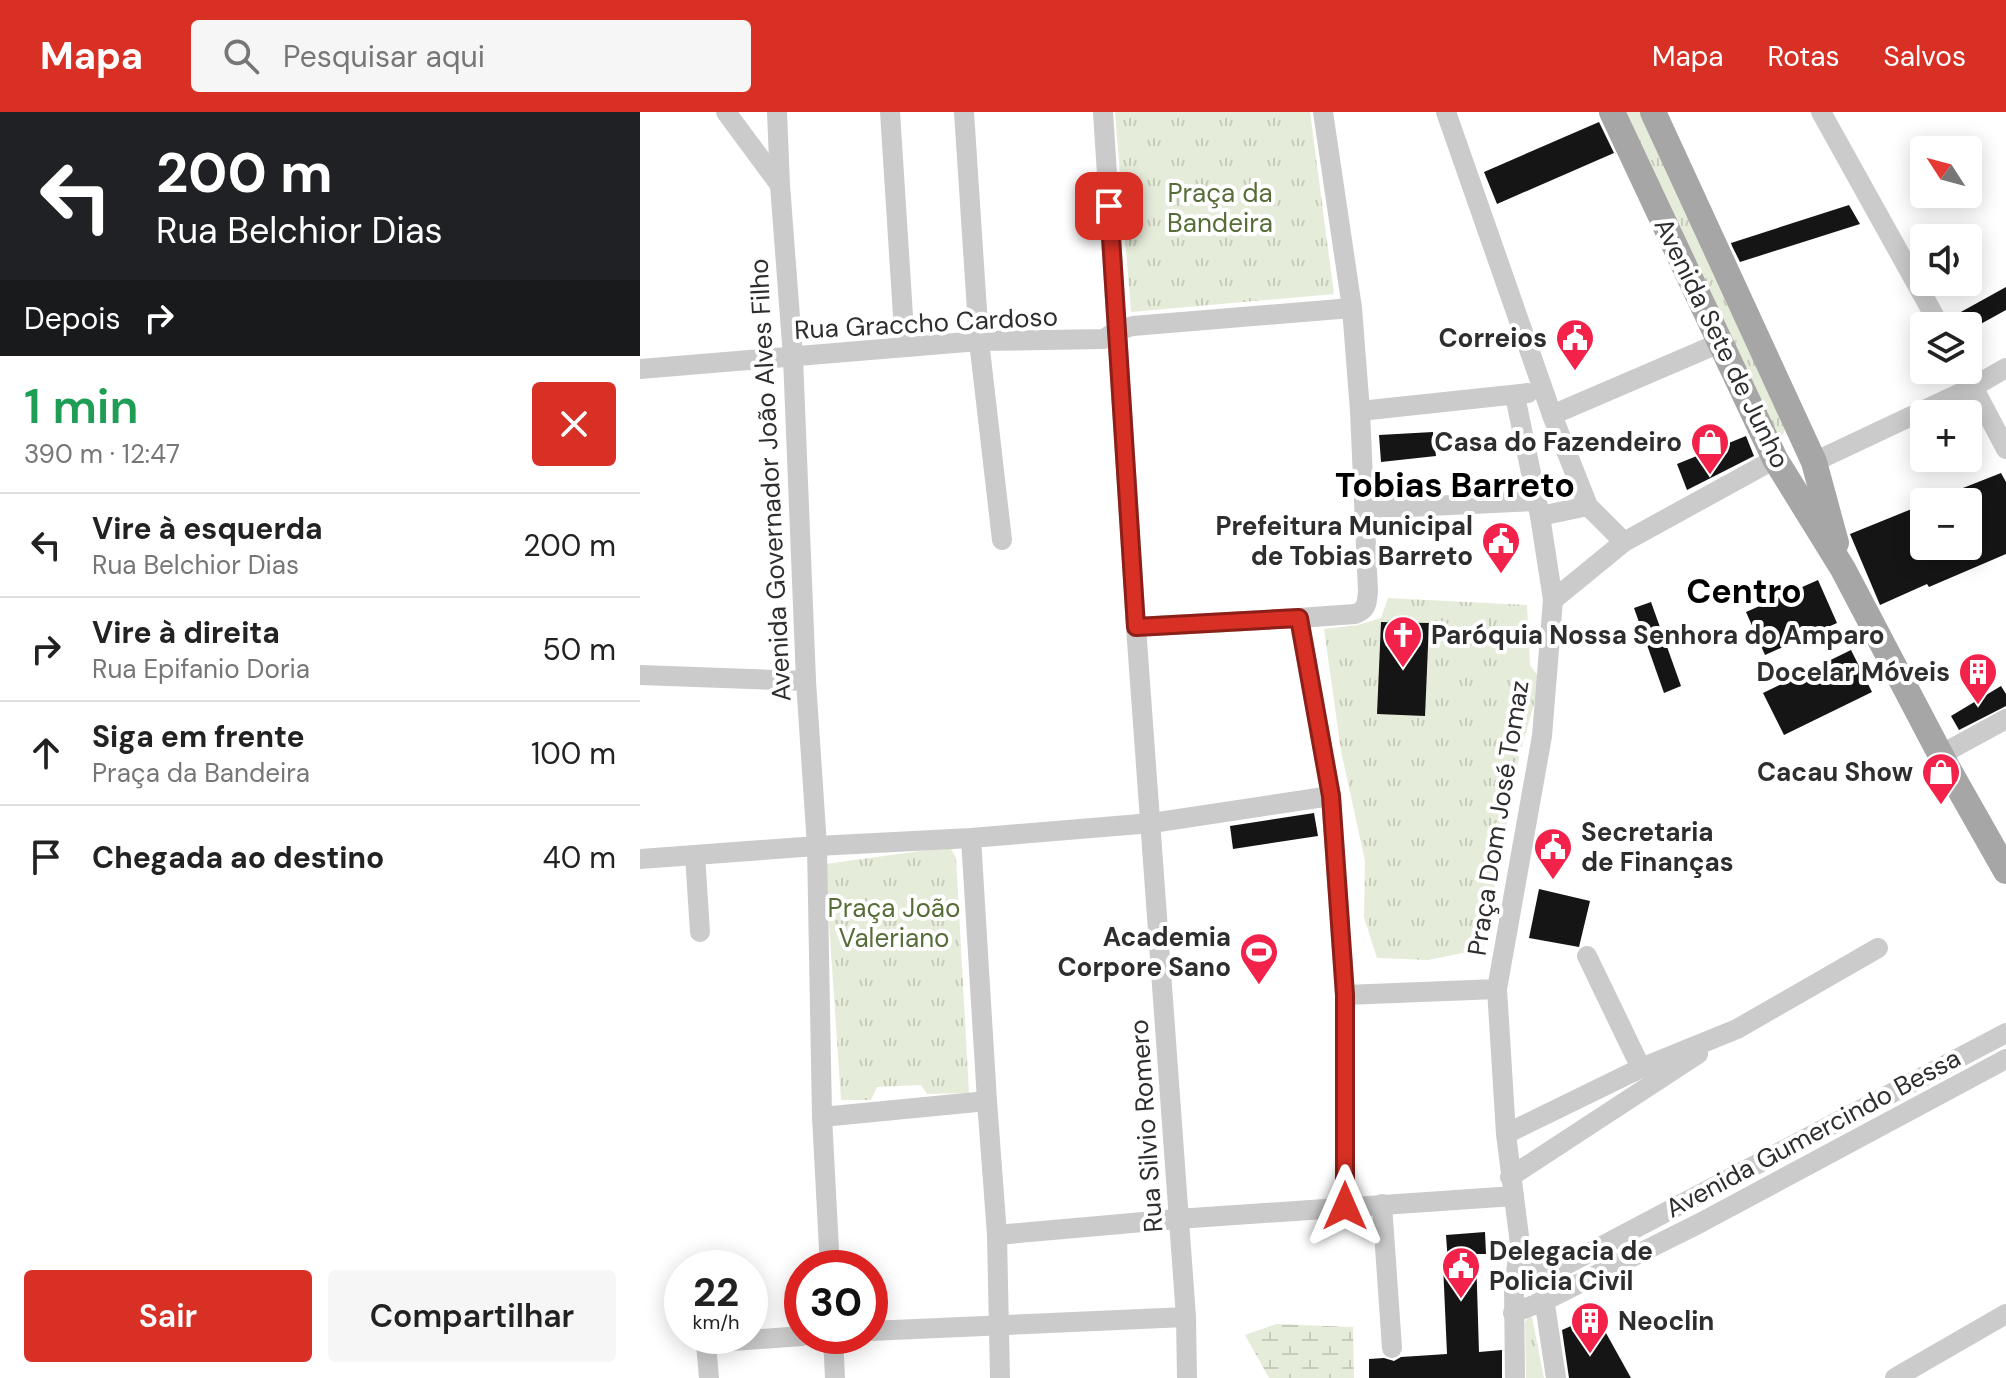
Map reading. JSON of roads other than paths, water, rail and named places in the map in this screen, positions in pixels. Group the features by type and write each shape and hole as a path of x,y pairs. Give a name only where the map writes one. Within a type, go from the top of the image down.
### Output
{"main road":[{"name":"Avenida Sete de Junho","path":"1612,112 1775,459 1843,569 1940,755 2006,871"},
{"name":"Avenida Sete de Junho","path":"1653,112 1814,462 1843,569"}],"street":[{"path":"726,112 780,185"},
{"name":"Avenida Governador João Alves Filho","path":"777,112 793,357 806,681 817,846"},
{"path":"890,112 905,347"},
{"path":"964,112 979,341 1002,540"},
{"path":"1103,112 1116,331 1133,326 1352,308"},
{"path":"1136,627 1355,614 1363,611 1367,604 1365,509 1352,308 1323,112"},
{"path":"1446,112 1552,415 1588,506 1624,542"},
{"path":"1821,112 1932,312"},
{"name":"Rua Graccho Cardoso","path":"640,369 979,341 1104,339 1116,331"},
{"name":"Rua Silvio Romero","path":"1116,331 1186,1317 1187,1378"},
{"path":"1552,415 1722,342"},
{"path":"1982,375 2006,368"},
{"path":"1814,462 1960,384"},
{"path":"1972,384 2006,449"},
{"path":"1360,411 1515,396 1544,390"},
{"name":"Praça Dom José Tomaz","path":"1345,995 1497,989 1542,736 1553,600 1515,396"},
{"path":"1553,600 1624,542 1775,459"},
{"path":"1365,509 1588,506"},
{"path":"1299,618 1331,796 1345,995 1345,1206"},
{"path":"640,675 806,681"},
{"path":"1940,755 2006,719"},
{"path":"640,859 1152,823 1331,796"},
{"path":"971,838 997,1235 1000,1378"},
{"path":"817,846 822,1117 829,1250"},
{"path":"695,855 700,932"},
{"path":"997,1235 1382,1204 1512,1186 1737,1029 1878,948"},
{"path":"1587,956 1641,1068"},
{"path":"1497,989 1506,1134 1520,1244 1513,1313 1515,1378"},
{"path":"1506,1134 1641,1068 1737,1029"},
{"name":"Avenida Gumercindo Bessa","path":"1514,1287 1541,1278 2006,1033"},
{"name":"Avenida Gumercindo Bessa","path":"1513,1313 1544,1301 1700,1223 2006,1059"},
{"path":"822,1117 987,1101"},
{"path":"1382,1204 1392,1348"},
{"path":"1520,1244 1541,1278 1556,1378"},
{"path":"1895,1378 2006,1314"},
{"path":"888,1330 1186,1317"},
{"path":"709,1378 706,1343 784,1337"},
{"path":"834,1354 835,1378"}],"place":[{"name":"Correios","path":"1575,372"},
{"name":"Casa do Fazendeiro","path":"1710,476"},
{"name":"Prefeitura Municipal de Tobias Barreto","path":"1501,575"},
{"name":"Paróquia Nossa Senhora do Amparo","path":"1403,669"},
{"name":"Docelar Móveis","path":"1978,706"},
{"name":"Cacau Show","path":"1941,806"},
{"name":"Secretaria de Finanças","path":"1553,881"},
{"name":"Academia Corpore Sano","path":"1259,986"},
{"name":"Delegacia de Policia Civil","path":"1461,1300"},
{"name":"Neoclin","path":"1590,1355"}],"district":[{"name":"Tobias Barreto","path":"1455,485"},
{"name":"Centro","path":"1744,591"}],"park label":[{"name":"Praça da Bandeira","path":"1220,208"},
{"name":"Praça João Valeriano","path":"894,923"}]}
